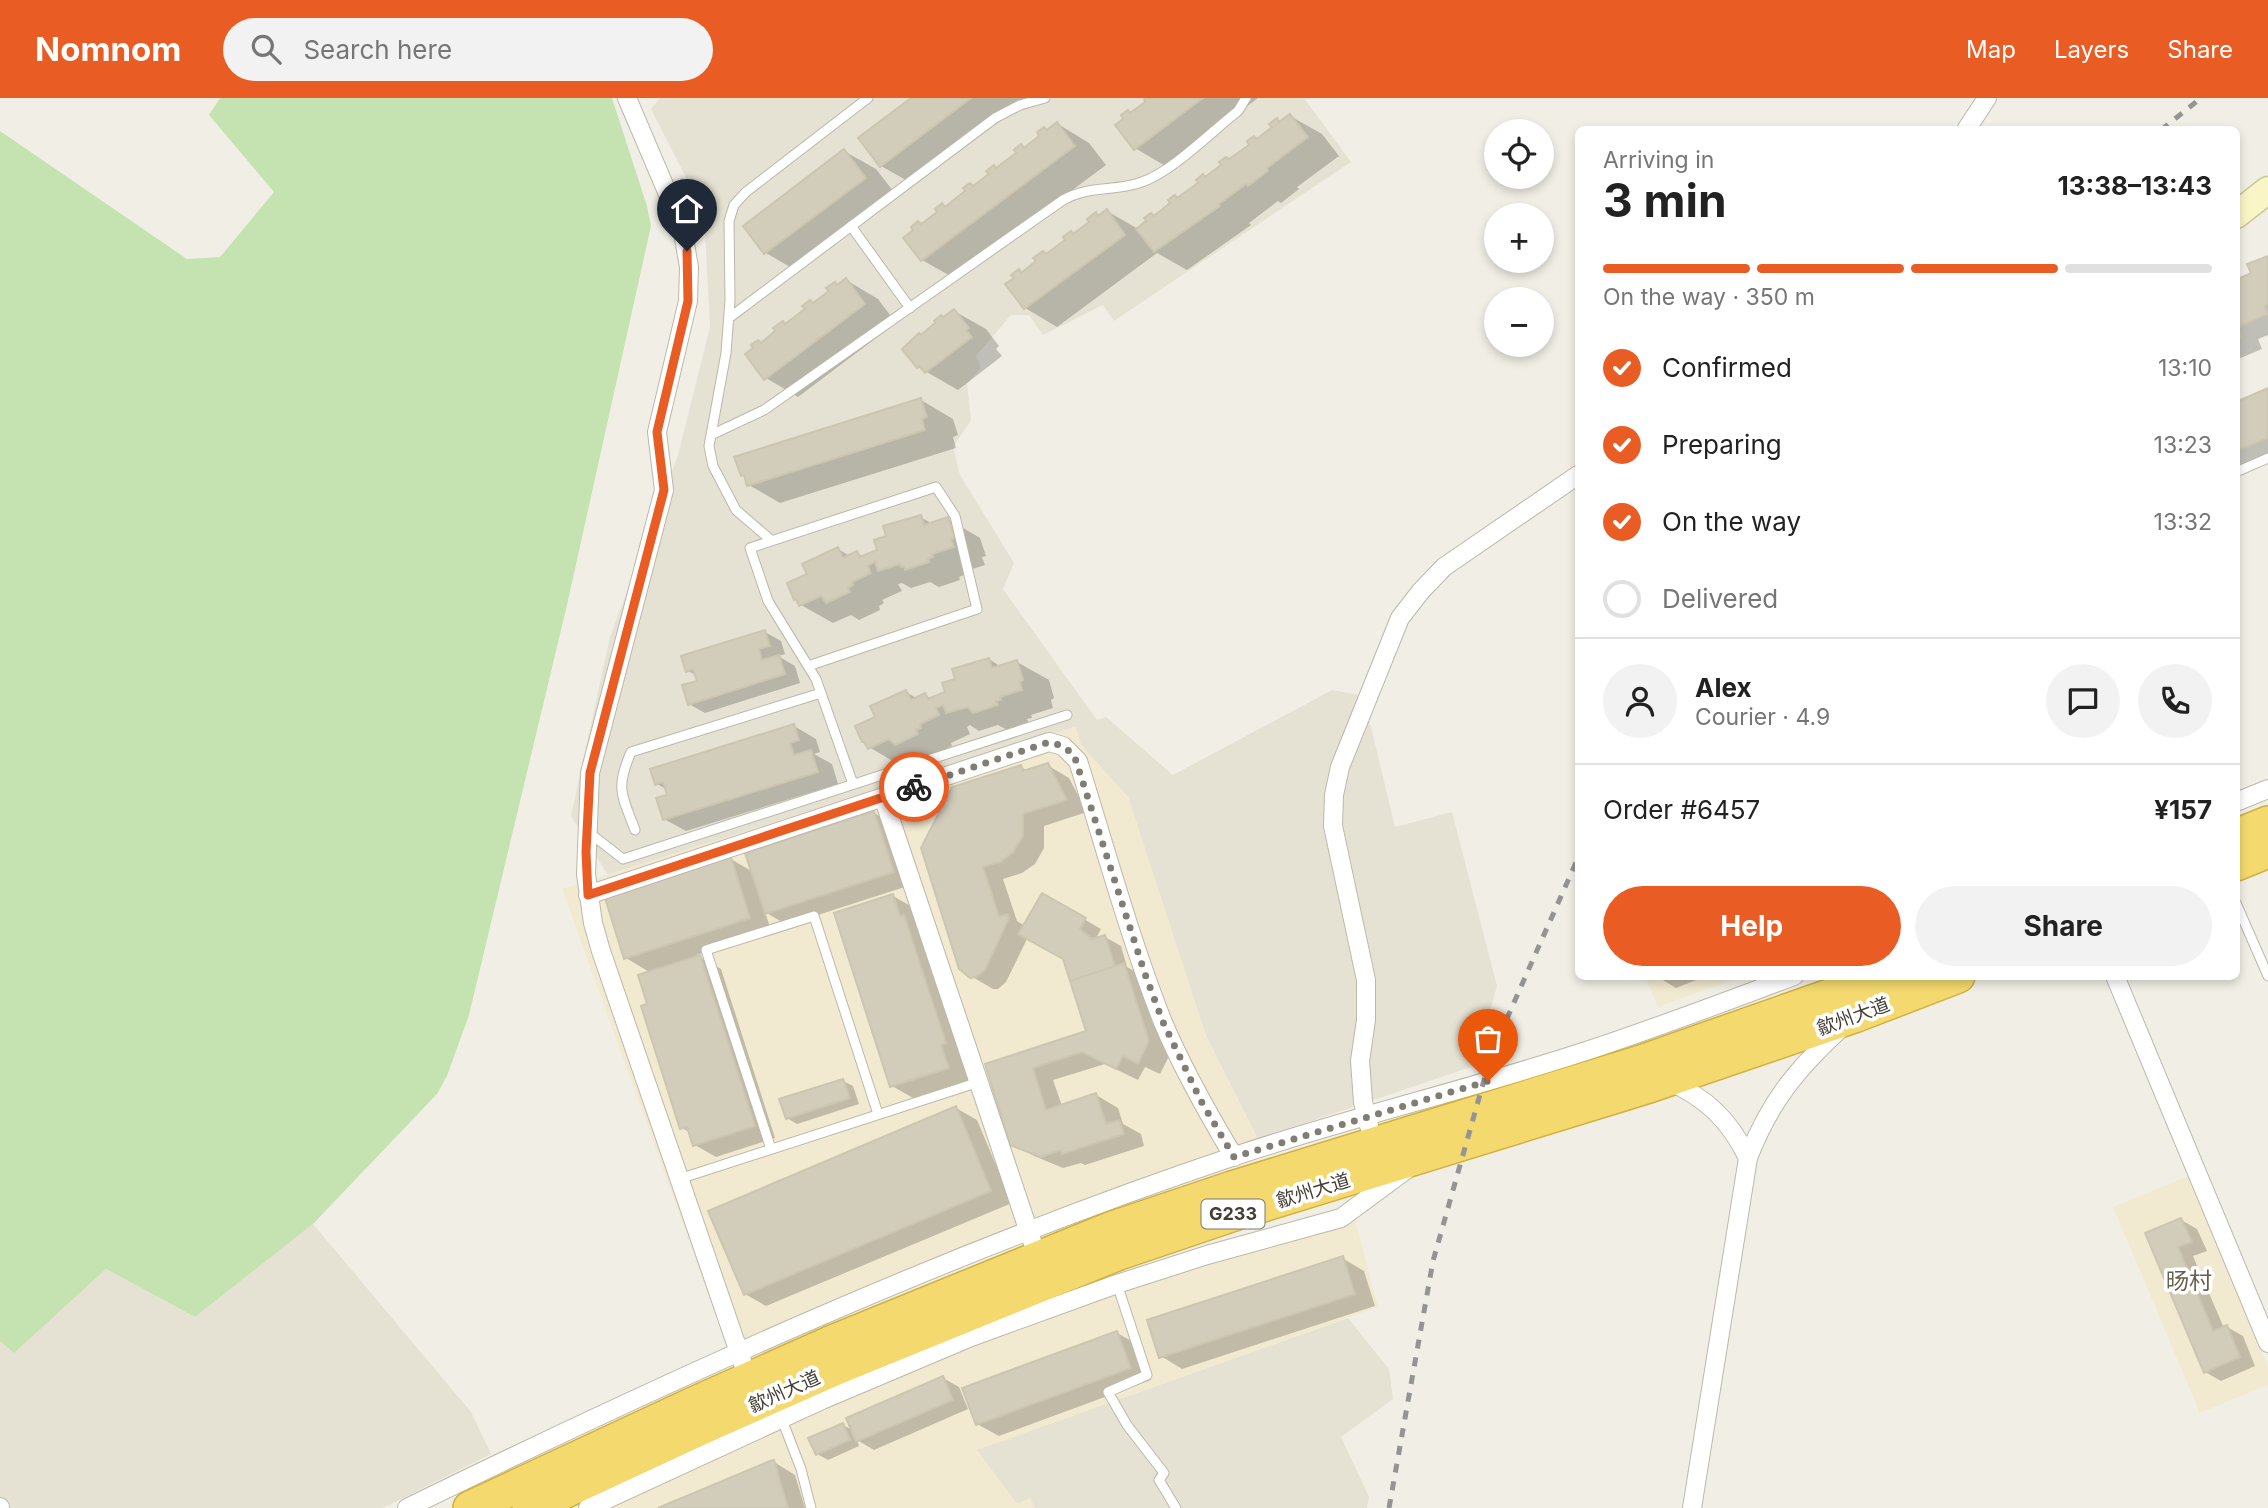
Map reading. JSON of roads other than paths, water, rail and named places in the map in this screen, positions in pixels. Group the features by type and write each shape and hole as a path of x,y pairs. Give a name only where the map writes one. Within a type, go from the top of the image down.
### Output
{"highway":[{"path":"2240,834 2268,823"},
{"path":"2240,862 2268,851"},
{"name":"歙州大道","path":"529,1508 577,1502 761,1387 1033,1245 1110,1229 1232,1188 1370,1131 1641,1062 1870,980"},
{"name":"歙州大道","path":"470,1508 761,1387 979,1308 1113,1271 1240,1212 1667,1080 1854,1016 1948,980"}],"street":[{"path":"407,1508 574,1428 761,1387 679,1179 601,951 588,895 590,773 664,490 657,432 688,301 689,267 682,228 627,98"},
{"path":"1969,126 1987,98"},
{"path":"2240,212 2268,190"},
{"path":"1370,1131 1362,1091 1360,1061 1367,999 1366,980 1333,826 1334,795 1340,766 1400,618 1421,591 1444,567 1575,477"},
{"path":"588,895 1049,742 1069,750 1078,761 1163,1022 1201,1101 1234,1157"},
{"path":"2240,800 2268,789"},
{"path":"883,797 1033,1245 1234,1157 1370,1131 1783,980"},
{"path":"2117,980 2268,1343"},
{"path":"1692,1508 1748,1158 1766,1116 1792,1077 1817,1049 1854,1016"},
{"path":"1667,1080 1695,1095 1723,1118 1736,1133 1748,1158"}],"lane":[{"path":"772,541 736,510 713,466 709,446 722,385 729,318 729,221 734,205 746,192 868,98"},
{"path":"729,318 995,118 1045,98"},
{"path":"711,435 764,410 1071,195 1089,189 1132,185 1161,173 1238,111 1246,98"},
{"path":"851,226 909,308"},
{"path":"2240,469 2268,458"},
{"path":"808,666 977,609 955,516 936,486 750,548 768,601 808,666 821,693 853,784"},
{"path":"635,830 621,792 623,773 631,752 821,693"},
{"path":"587,831 623,859 1067,715"},
{"path":"2240,912 2268,976"},
{"path":"771,1149 706,950 814,916 878,1114"},
{"path":"679,1179 979,1082"},
{"path":"1113,1271 1147,1376 1108,1392 1127,1425 1164,1473 1159,1480 1176,1508"},
{"path":"761,1387 802,1469 811,1508"}],"railway":[{"path":"2166,126 2201,98"},
{"path":"1389,1508 1433,1261 1492,1052 1575,865"}],"district":[{"name":"旸村","path":"2189,1281"}]}
